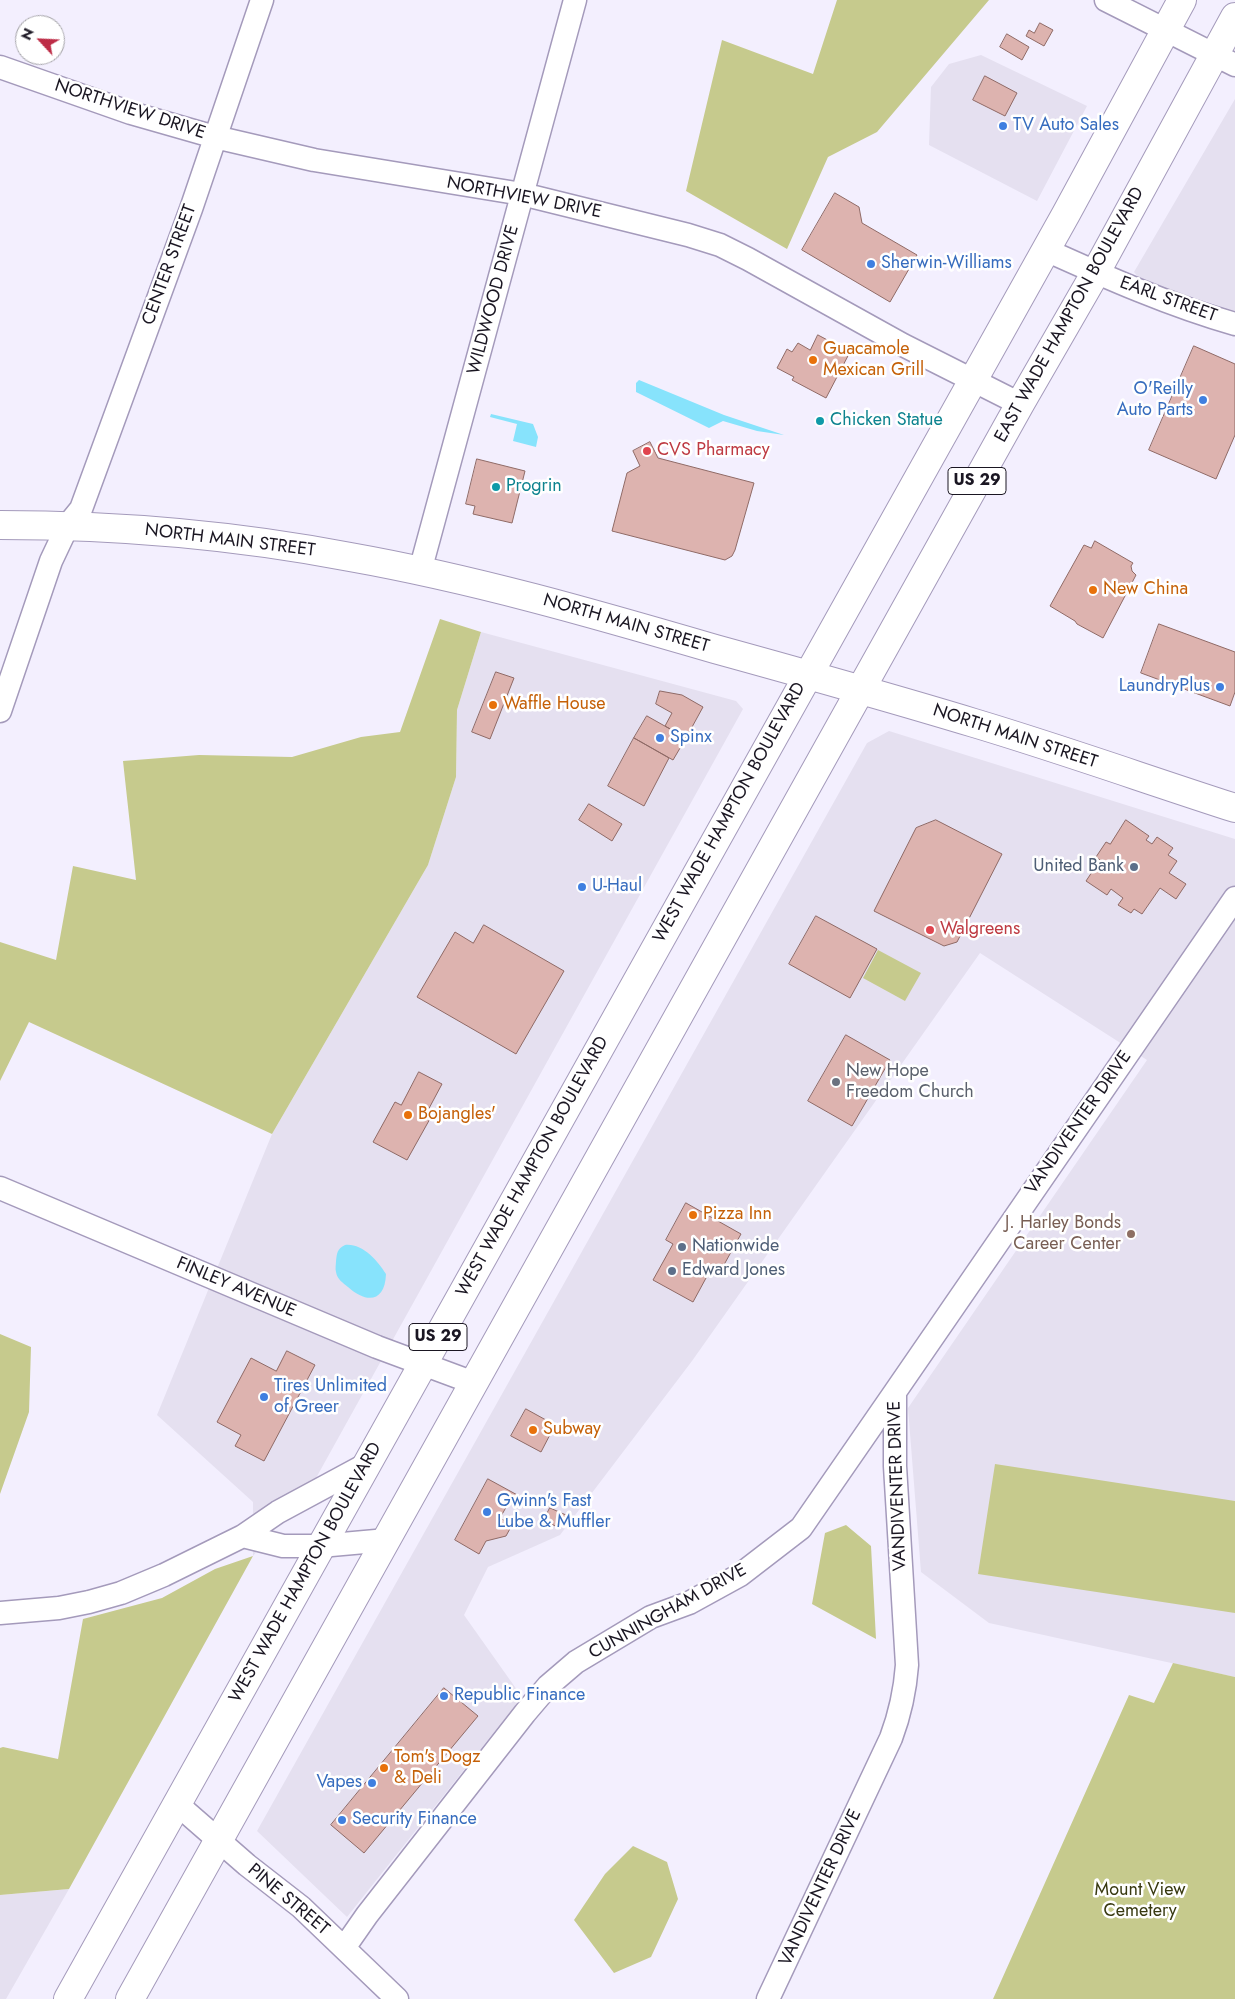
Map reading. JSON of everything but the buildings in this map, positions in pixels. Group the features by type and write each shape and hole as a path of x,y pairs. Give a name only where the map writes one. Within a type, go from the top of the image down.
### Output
{"main road":[{"name":"US 29","path":"807,675 1046,250 1182,0"},
{"name":"EAST WADE HAMPTON BOULEVARD","path":"861,690 1020,404 1096,272 1224,60 1235,17"},
{"name":"NORTH MAIN STREET","path":"0,525 68,525 173,533 253,542 349,557 420,571 540,599 861,690 974,723 1235,808"},
{"name":"WEST WADE HAMPTON BOULEVARD","path":"68,1999 807,675"},
{"name":"US 29","path":"130,1999 861,690"}],"street":[{"name":"CENTER STREET","path":"0,711 51,561 68,525 81,509 191,209 262,0"},
{"name":"WILDWOOD DRIVE","path":"420,571 575,0"},
{"path":"1106,0 1165,32 1224,60"},
{"name":"NORTHVIEW DRIVE","path":"0,67 131,114 215,137 314,160 522,194 655,226 720,245 773,272 903,345 1020,404"},
{"name":"EARL STREET","path":"1046,250 1185,308 1235,324"},
{"name":"VANDIVENTER DRIVE","path":"768,1999 891,1738 905,1694 907,1665 895,1466 895,1392 1235,898"},
{"name":"FINLEY AVENUE","path":"0,1188 376,1347 474,1383"},
{"name":"CUNNINGHAM DRIVE","path":"344,1948 367,1915 548,1686 576,1662 618,1635 651,1617 688,1603 740,1575 801,1528 895,1392"},
{"path":"0,1613 59,1608 121,1593 164,1575 243,1536 278,1512 367,1464"},
{"path":"243,1536 283,1546 320,1546 387,1540"},
{"name":"PINE STREET","path":"177,1804 218,1841 301,1907 397,1999"}],"shaded area":[{"name":"TV Auto Sales","path":"981,55 1087,106 1037,201 929,145 931,87 949,64"},
{"path":"1235,99 1235,311 1156,285 1139,278 1134,272"},
{"path":"481,632 736,701 743,709 316,1478 253,1556 253,1502 157,1415 272,1134 428,865 456,777 457,710"},
{"path":"889,731 1235,839 1235,1677 989,1623 921,1572 908,1408 1147,1060 980,953 692,1361 560,1535 488,1567 464,1615 522,1697 347,1917 257,1831 867,743"},
{"path":"69,1889 6,1999 0,1999 0,1895"}],"green space":[{"path":"837,0 989,0 877,132 828,157 787,249 686,191 722,40 813,74"},
{"path":"440,619 481,632 457,710 456,777 428,865 272,1134 29,1022 0,1081 0,942 56,960 73,866 136,880 123,761 199,755 292,757 361,737 400,732"},
{"path":"878,950 921,973 905,1001 863,978"},
{"path":"0,1334 31,1347 29,1412 0,1494"},
{"path":"995,1464 1235,1501 1235,1613 978,1574"},
{"path":"846,1525 871,1546 876,1639 812,1604 825,1533"},
{"path":"253,1556 69,1889 0,1895 0,1748 3,1747 58,1759 83,1619 162,1598 215,1569"},
{"name":"Mount View Cemetery","path":"1173,1663 1235,1677 1235,1999 993,1999 1129,1695 1154,1703"},
{"path":"633,1846 667,1862 678,1899 651,1957 614,1973 574,1920 605,1874"}],"water":[{"path":"639,380 724,415 784,435 757,431 723,421 709,428 636,392 636,383"},
{"path":"491,414 533,424 538,437 536,447 513,441 517,424 490,417"},
{"path":"345,1245 357,1247 369,1254 386,1274 385,1283 379,1295 368,1298 362,1296 339,1279 336,1269 337,1256 339,1250"}],"place":[{"name":"TV Auto Sales","path":"1003,126"},
{"name":"Sherwin-Williams","path":"871,264"},
{"name":"Guacamole Mexican Grill","path":"813,360"},
{"name":"O'Reilly Auto Parts","path":"1203,400"},
{"name":"Chicken Statue","path":"820,421"},
{"name":"CVS Pharmacy","path":"647,451"},
{"name":"Progrin","path":"496,487"},
{"name":"New China","path":"1093,590"},
{"name":"LaundryPlus","path":"1220,687"},
{"name":"Waffle House","path":"493,705"},
{"name":"Spinx","path":"660,738"},
{"name":"United Bank","path":"1134,867"},
{"name":"U-Haul","path":"582,887"},
{"name":"Walgreens","path":"930,930"},
{"name":"New Hope Freedom Church","path":"836,1082"},
{"name":"Bojangles'","path":"408,1115"},
{"name":"Pizza Inn","path":"693,1215"},
{"name":"J. Harley Bonds Career Center","path":"1131,1234"},
{"name":"Nationwide","path":"682,1247"},
{"name":"Edward Jones","path":"672,1271"},
{"name":"Tires Unlimited of Greer","path":"264,1397"},
{"name":"Subway","path":"533,1430"},
{"name":"Gwinn's Fast Lube & Muffler","path":"487,1512"},
{"name":"Republic Finance","path":"444,1696"},
{"name":"Tom's Dogz & Deli","path":"384,1768"},
{"name":"Vapes","path":"372,1783"},
{"name":"Security Finance","path":"342,1820"}]}
